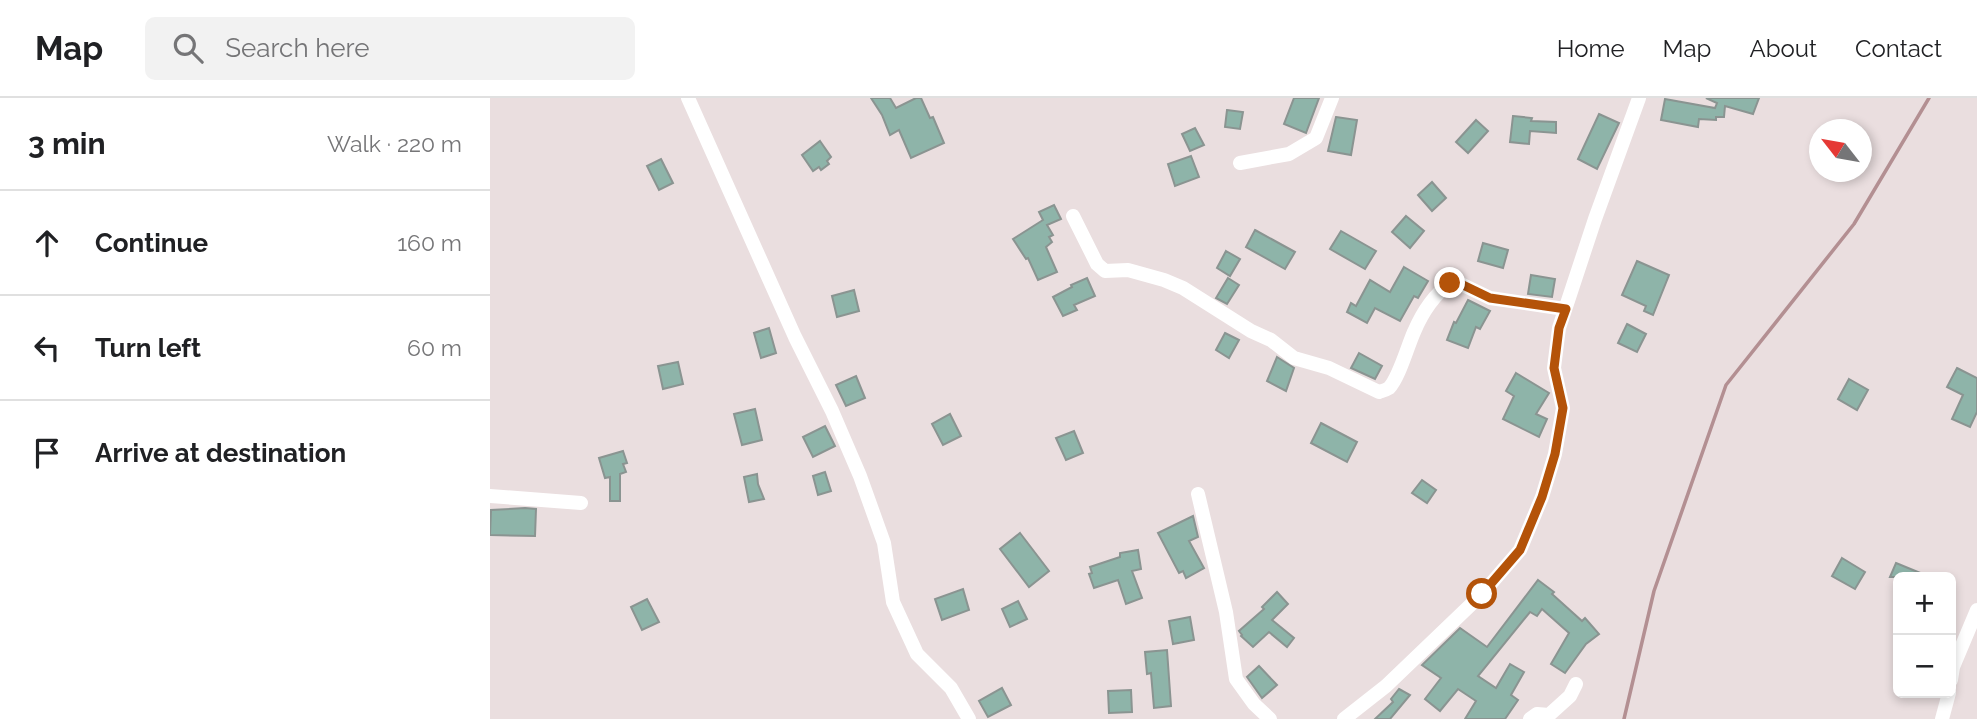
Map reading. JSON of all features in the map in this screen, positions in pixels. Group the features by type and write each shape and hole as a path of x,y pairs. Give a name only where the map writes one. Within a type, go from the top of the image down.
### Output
{"street":[{"path":"688,98 860,476 884,543 892,602 917,654 951,688 969,719"},
{"path":"1240,163 1289,154 1315,138 1332,98"},
{"path":"1344,719 1386,686 1482,594 1520,550 1542,497 1555,454 1563,408 1554,368 1559,328 1639,98"},
{"path":"1073,216 1097,264 1105,271 1128,270 1182,288 1270,340 1294,358 1329,368 1379,393 1389,388 1428,305 1450,283 1463,285 1490,298 1566,309"},
{"path":"1198,494 1226,612 1236,679 1254,704 1270,719"},
{"path":"490,496 581,503"},
{"path":"1956,659 1977,610"},
{"path":"1530,719 1537,715 1549,715 1570,696 1576,684"},
{"path":"1942,719 1948,698"}],"building":[{"path":"871,98 890,98 896,108 921,98 944,143 911,158 899,130 890,135"},
{"path":"1294,98 1319,98 1306,133 1284,124"},
{"path":"1706,98 1759,98 1753,114 1725,106 1724,117 1716,117 1716,120 1699,119 1698,127 1661,120 1665,99 1715,108 1717,103"},
{"path":"1227,110 1243,112 1240,129 1225,127"},
{"path":"1599,114 1619,123 1597,169 1578,159"},
{"path":"1513,116 1532,118 1531,121 1556,122 1556,133 1530,131 1529,144 1510,142"},
{"path":"1336,117 1357,120 1351,155 1328,151"},
{"path":"1476,120 1488,131 1468,153 1456,142"},
{"path":"1195,128 1204,145 1190,151 1182,134"},
{"path":"820,141 831,157 827,161 829,164 821,170 819,167 813,171 802,155"},
{"path":"1191,156 1199,177 1175,186 1168,164"},
{"path":"661,159 673,183 659,190 647,166"},
{"path":"1432,182 1446,198 1432,211 1418,195"},
{"path":"1054,205 1061,219 1047,225 1053,235 1049,237 1052,242 1046,247 1057,272 1038,280 1028,258 1026,259 1013,239 1043,220 1039,212"},
{"path":"1406,216 1424,231 1410,248 1392,232"},
{"path":"1255,230 1295,252 1285,269 1246,247"},
{"path":"1341,231 1376,251 1365,269 1330,249"},
{"path":"1483,243 1508,250 1503,268 1478,261"},
{"path":"1226,251 1240,259 1230,276 1217,268"},
{"path":"1637,261 1669,275 1653,315 1644,311 1646,306 1622,295"},
{"path":"1404,267 1428,281 1418,298 1414,296 1400,321 1375,308 1367,323 1347,312 1351,303 1356,306 1370,280 1390,292"},
{"path":"1531,275 1555,279 1552,297 1528,294"},
{"path":"1087,278 1095,296 1074,305 1077,310 1063,316 1053,297"},
{"path":"1228,278 1239,285 1227,304 1216,298"},
{"path":"854,290 859,311 837,317 832,296"},
{"path":"1468,300 1490,311 1480,329 1476,327 1468,348 1447,340 1454,322 1456,323"},
{"path":"1627,324 1646,334 1637,352 1618,343"},
{"path":"769,328 776,353 761,358 754,333"},
{"path":"1225,333 1239,340 1229,358 1216,350"},
{"path":"1359,353 1382,366 1375,379 1351,368"},
{"path":"1277,357 1294,368 1286,391 1267,381"},
{"path":"678,362 683,384 663,389 658,366"},
{"path":"1957,368 1977,378 1977,412 1970,427 1952,419 1963,395 1947,387"},
{"path":"1516,373 1549,393 1536,414 1547,419 1539,437 1503,419 1514,396 1506,391"},
{"path":"856,376 865,398 846,406 836,385"},
{"path":"1849,379 1868,390 1857,410 1838,399"},
{"path":"755,409 762,440 742,445 734,414"},
{"path":"950,414 961,436 943,445 932,424"},
{"path":"1321,423 1357,442 1347,462 1311,443"},
{"path":"825,426 835,446 813,457 803,437"},
{"path":"1074,431 1083,453 1066,460 1056,438"},
{"path":"623,451 627,463 623,464 626,472 620,474 620,501 610,501 610,477 605,478 599,458"},
{"path":"825,472 831,491 818,495 813,476"},
{"path":"757,474 764,499 749,502 744,477"},
{"path":"1422,480 1436,490 1427,503 1412,493"},
{"path":"536,509 535,536 490,535 491,510"},
{"path":"1193,516 1198,537 1189,541 1204,568 1186,578 1183,571 1179,573 1158,533"},
{"path":"1020,533 1049,571 1029,587 1000,549"},
{"path":"1138,550 1141,569 1132,571 1142,598 1126,604 1118,580 1094,588 1089,574 1092,573 1090,567 1120,557 1120,553"},
{"path":"1842,558 1865,572 1855,589 1832,576"},
{"path":"1896,563 1918,572 1893,572 1893,577 1890,577"},
{"path":"1538,580 1554,592 1552,594 1582,621 1585,618 1599,634 1586,644 1565,673 1551,664 1569,633 1542,609 1537,616 1530,612 1478,676 1496,688 1510,664 1524,672 1511,695 1518,700 1505,719 1465,719 1476,701 1458,689 1440,711 1425,699 1441,678 1422,665 1460,628 1487,647"},
{"path":"963,589 969,610 942,620 935,599"},
{"path":"1277,592 1288,604 1272,620 1294,638 1287,647 1269,632 1253,647 1239,631 1264,609 1262,607"},
{"path":"647,599 659,622 642,630 631,607"},
{"path":"1018,601 1027,619 1010,627 1002,609"},
{"path":"1190,617 1194,640 1173,644 1169,621"},
{"path":"1167,650 1171,706 1154,708 1151,673 1147,674 1145,652"},
{"path":"1259,666 1277,685 1262,698 1247,677"},
{"path":"1002,688 1011,705 988,717 979,701"},
{"path":"1399,689 1410,695 1390,719 1375,719 1393,702 1391,699"},
{"path":"1131,690 1132,712 1109,713 1108,691"}],"waterway":[{"path":"1624,719 1654,591 1726,385 1854,224 1929,98"}],"route":[{"path":"1450,283 1463,285 1490,298 1566,309 1559,328 1554,368 1563,408 1555,454 1542,497 1520,550 1482,594"}]}
